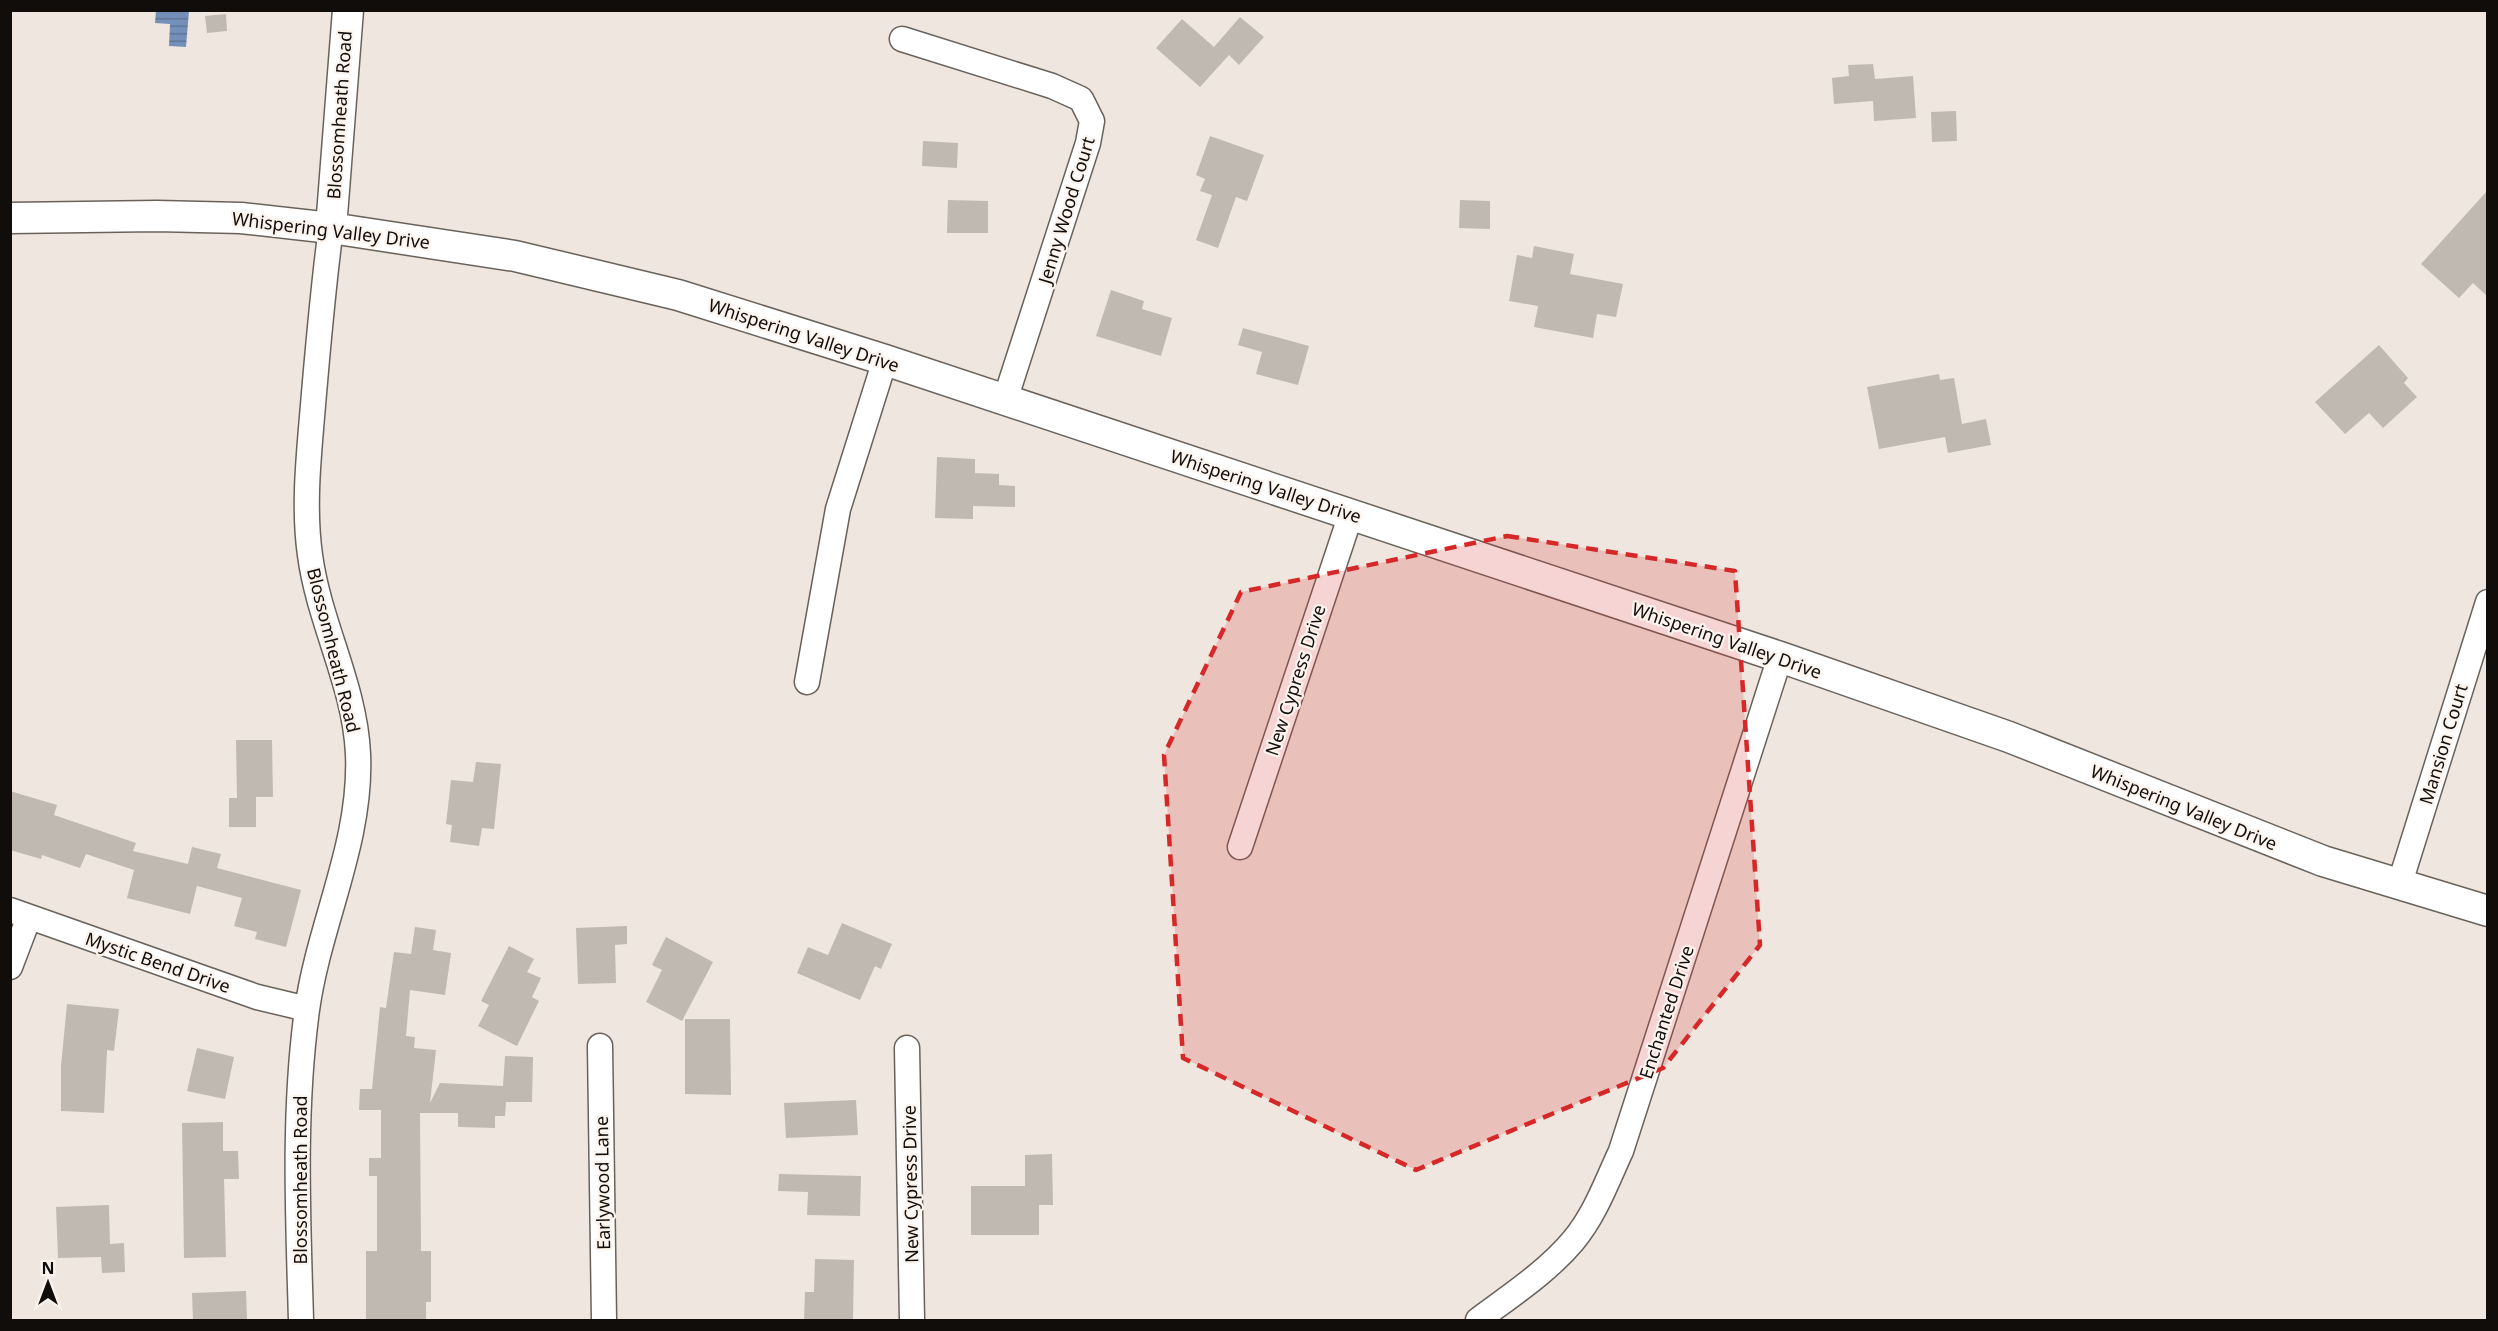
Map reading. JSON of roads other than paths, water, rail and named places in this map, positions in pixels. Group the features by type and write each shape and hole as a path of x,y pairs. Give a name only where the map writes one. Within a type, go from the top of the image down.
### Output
{"street":[{"name":"Blossomheath Road","path":"301,1320 296,1142 307,1009 320,944 353,826 358,754 345,681 315,584 307,522 312,420 331,228 348,10"},
{"name":"Jenny Wood Court","path":"902,39 1052,86 1081,99 1092,121 1082,164 1005,400"},
{"name":"Whispering Valley Drive","path":"10,218 241,218 331,228 481,249 678,295 885,360 1780,657 2009,737 2241,830 2399,886 2487,911"},
{"path":"807,682 838,508 885,360"},
{"name":"New Cypress Drive","path":"1240,847 1351,514"},
{"name":"Mansion Court","path":"2399,886 2487,602"},
{"name":"Enchanted Drive","path":"1478,1320 1551,1264 1574,1240 1594,1208 1621,1151 1780,657"},
{"path":"10,968 20,913"},
{"name":"Mystic Bend Drive","path":"20,913 257,997 307,1009"},
{"name":"Earlywood Lane","path":"600,1046 604,1320"},
{"name":"New Cypress Drive","path":"907,1048 912,1320"}],"water":[{"path":"156,11 189,11 186,47 169,46 170,24 155,23"}]}
